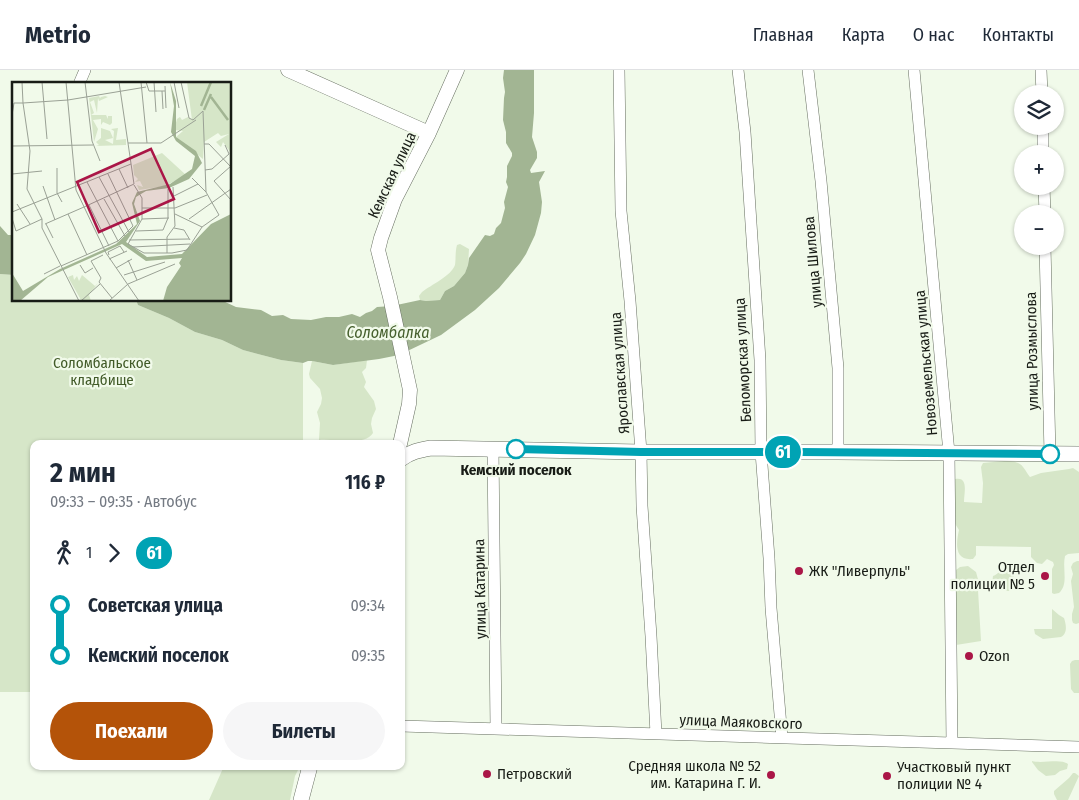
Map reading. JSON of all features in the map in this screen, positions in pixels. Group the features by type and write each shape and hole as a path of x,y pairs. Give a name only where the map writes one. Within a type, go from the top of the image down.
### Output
{"main road":[{"path":"405,452 431,448 493,448 641,452 1079,454"},
{"path":"301,800 309,770"}],"street":[{"path":"80,82 85,70"},
{"path":"288,70 429,133"},
{"name":"Кемская улица","path":"403,440 410,390 378,250 396,200 457,70"},
{"name":"Ярославская улица","path":"619,70 621,211 630,301 641,452 642,506 656,734"},
{"name":"Беломорская улица","path":"738,70 745,132 760,360 761,452 782,738"},
{"name":"улица Шилова","path":"808,70 822,191 838,368 838,452"},
{"name":"Новоземельская улица","path":"914,70 950,453 952,743"},
{"path":"1042,70 1042,85"},
{"name":"улица Розмыслова","path":"1045,255 1050,454"},
{"name":"улица Катарина","path":"493,448 496,729"},
{"name":"улица Маяковского","path":"405,726 1079,747"}],"green space":[{"path":"460,244 469,249 468,265 465,273 454,286 445,291 440,300 420,300 419,296 422,292 445,277 453,269 457,245"},
{"name":"Соломбальское кладбище","path":"0,274 12,275 12,301 136,301 138,305 169,318 195,332 222,340 243,350 281,360 303,363 303,440 30,440 30,692 0,692"},
{"path":"367,360 366,368 362,372 366,382 364,387 374,401 376,409 371,424 373,433 363,440 319,440 320,423 317,412 322,398 320,389 310,378 309,374 312,361 333,365"},
{"path":"1004,461 1019,464 1030,477 1041,473 1073,468 1079,472 1079,553 1065,556 1065,581 1059,593 1052,593 1053,562 1047,559 1042,564 1037,563 1031,557 1031,547 976,546 976,555 973,559 967,559 959,554 957,540 959,530 954,522 953,483 955,479 959,479 964,483 964,502 982,503 983,483 981,467 983,463"},
{"path":"1079,561 1079,623 1076,624 1072,620 1074,607 1071,567"},
{"path":"968,566 976,572 979,583 992,584 993,576 1003,569 1010,569 1013,574 1015,588 1010,591 978,590 981,641 956,645 956,570 960,567"},
{"path":"1052,609 1064,618 1066,631 1061,637 1043,639 1035,634 1034,629 1052,629"},
{"path":"1075,660 1079,660 1079,693 1074,693 1071,689 1070,664"},
{"path":"1032,761 1061,761 1068,764 1067,769 1055,775 1046,776 1038,770"},
{"path":"222,770 298,770 290,800 209,800"},
{"path":"1073,773 1079,776 1068,800 1057,800 1054,791"}],"water":[{"name":"Соломбалка","path":"504,70 534,70 532,137 537,158 530,170 531,173 545,171 539,182 542,202 541,213 535,235 520,263 499,288 475,310 441,335 399,355 333,365 312,361 303,363 281,360 243,350 222,340 195,332 169,318 138,305 136,301 223,301 236,307 261,310 272,316 283,315 291,319 311,320 352,314 360,317 377,307 420,300 440,300 445,291 454,286 465,273 469,258 485,235 490,236 494,234 496,228 501,223 508,187 506,182 507,166 512,156 506,143 503,120 505,92"},
{"path":"0,226 8,235 12,235 12,275 0,274"}],"bus line":[{"name":"61","path":"516,449 641,452 1050,454"}],"place":[{"name":"Кемский поселок","path":"516,449"},
{"name":"ЖК \"Ливерпуль\"","path":"799,571"},
{"name":"Отдел полиции № 5","path":"1045,576"},
{"name":"Ozon","path":"969,656"},
{"name":"Петровский","path":"487,774"},
{"name":"Средняя школа № 52 им. Катарина Г. И.","path":"771,775"},
{"name":"Участковый пункт полиции № 4","path":"887,776"}]}
